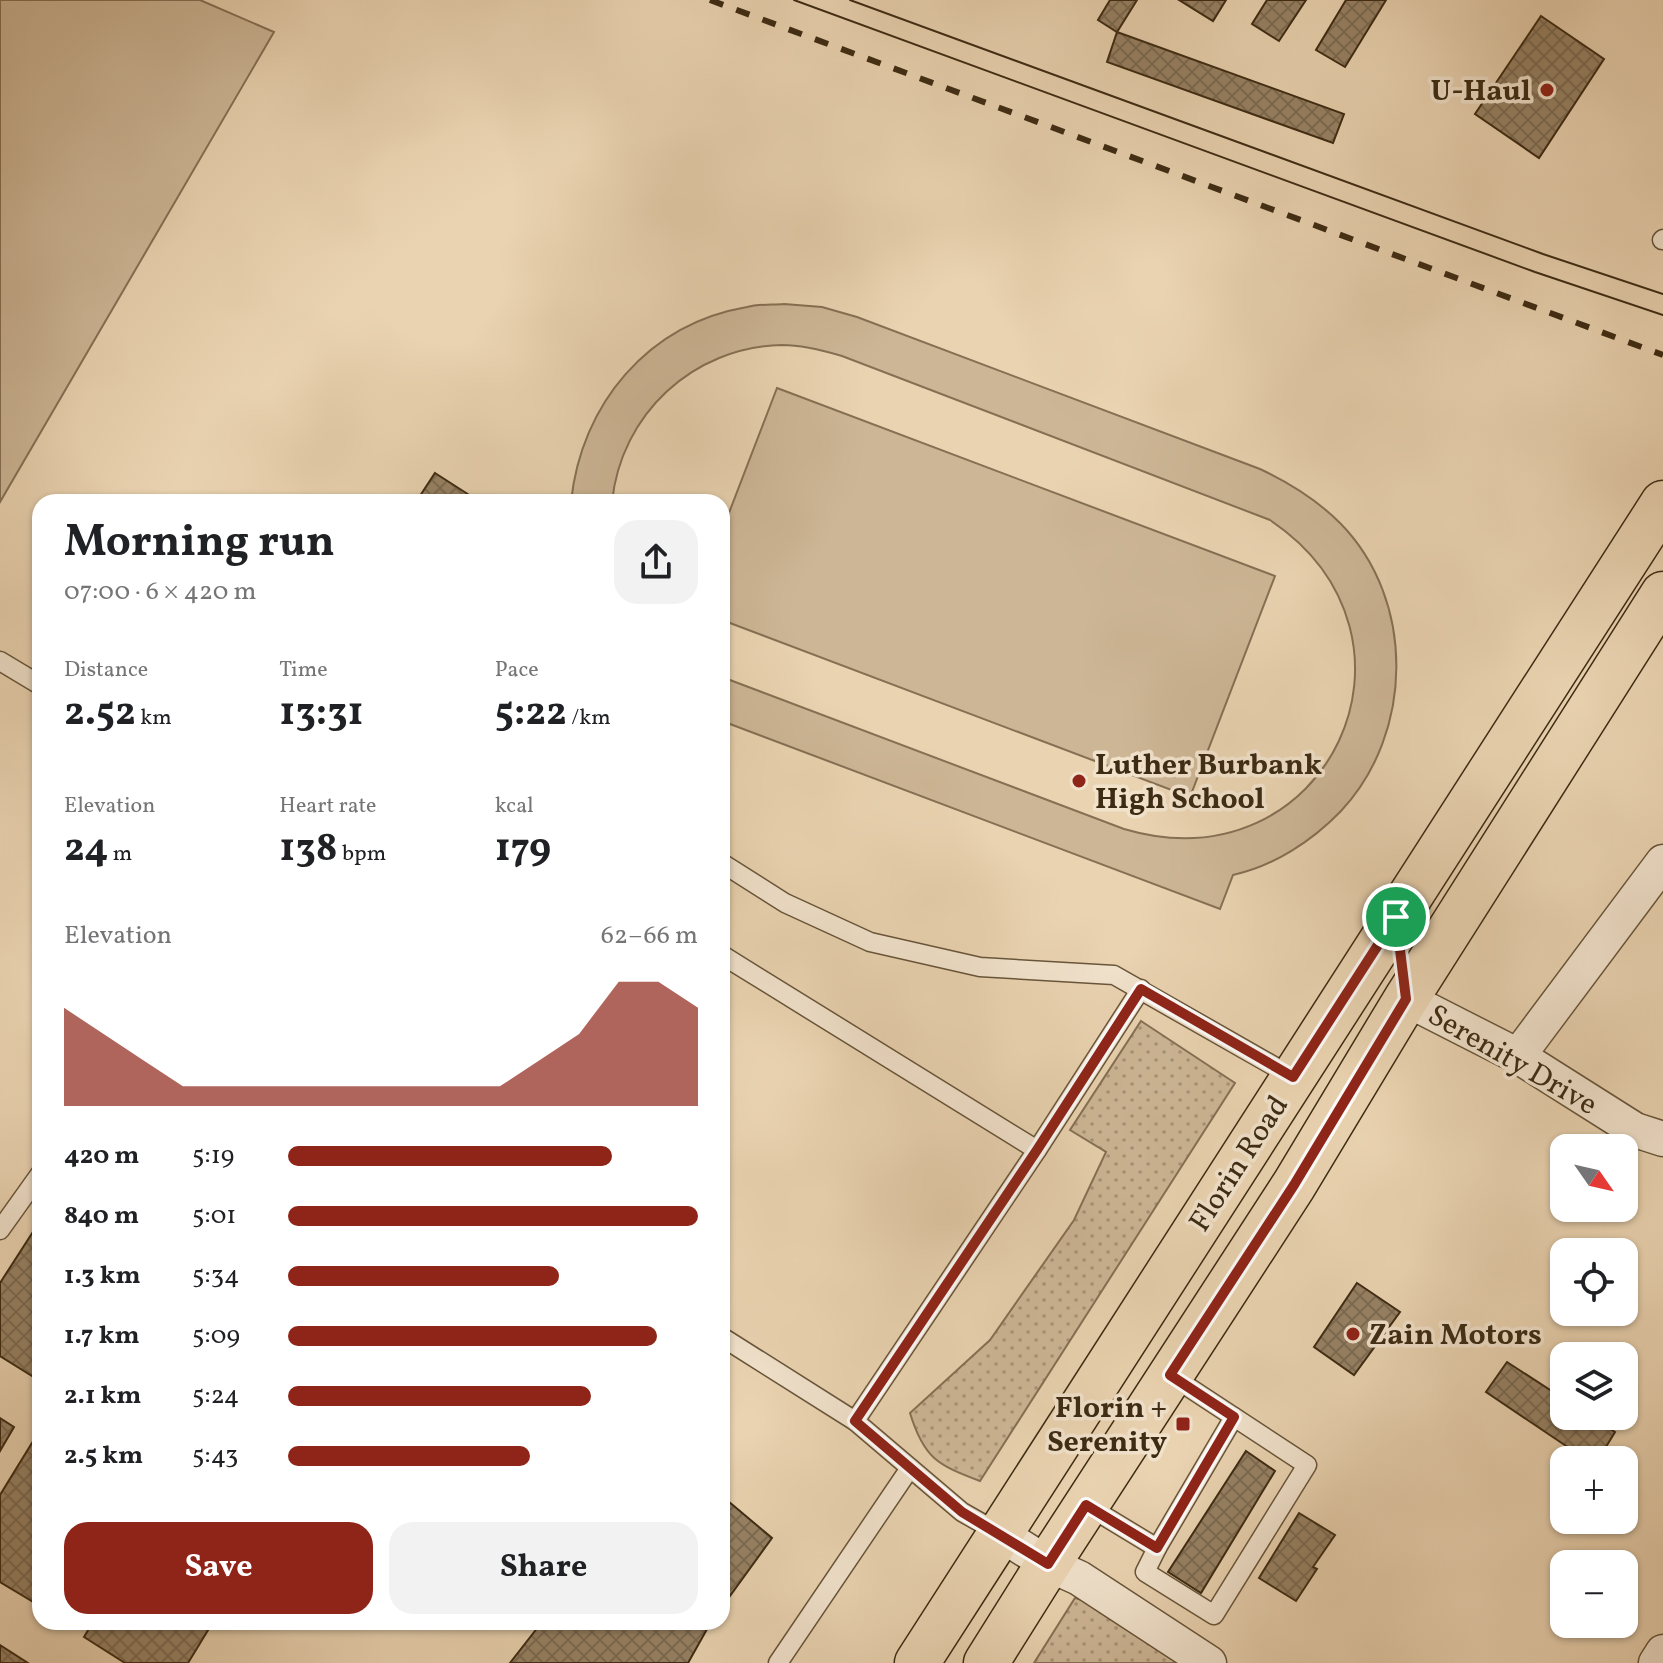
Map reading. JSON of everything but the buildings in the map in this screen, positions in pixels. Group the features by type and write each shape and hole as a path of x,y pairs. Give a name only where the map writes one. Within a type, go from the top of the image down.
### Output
{"main road":[{"name":"Florin Road","path":"917,1663 1663,503"},
{"name":"Florin Road","path":"986,1663 1294,1185 1406,999 1663,594"},
{"path":"1396,917 1406,999"}],"street":[{"path":"1518,1056 1663,862"},
{"name":"Serenity Drive","path":"1406,999 1518,1056 1635,1130 1663,1139"},
{"path":"999,1533 1048,1564 1079,1578 1209,1663"},
{"path":"1656,1663 1663,1652"}],"lane":[{"path":"0,661 32,680"},
{"path":"730,868 785,903 870,942 980,967 1114,975 1293,1077"},
{"path":"730,960 1037,1150"},
{"path":"855,1421 1141,989"},
{"path":"0,1230 32,1185"},
{"path":"730,1342 855,1421 962,1512 999,1533"},
{"path":"1170,1375 1234,1417 1307,1465 1214,1615 1145,1572 1234,1417"},
{"path":"778,1663 910,1468"},
{"path":"1086,1505 1157,1548"}],"shaded area":[{"path":"0,0 200,0 274,32 0,502"},
{"path":"784,304 822,307 857,317 1260,469 1322,506 1365,554 1382,590 1393,627 1396,667 1393,706 1382,744 1365,779 1341,811 1292,851 1233,875 1220,909 730,724 730,680 1124,829 1196,838 1257,823 1306,789 1339,741 1354,685 1350,626 1322,570 1270,520 820,350 782,345 750,349 719,358 691,372 667,391 646,414 618,470 614,494 572,494 577,466 589,433 605,402 626,374 650,350 679,331 711,316 752,306"},
{"path":"777,388 1275,576 1190,797 730,623 730,510"},
{"path":"1141,1021 1235,1083 980,1481 934,1458 921,1441 910,1413 990,1340 1074,1220 1106,1152 1070,1130"},
{"path":"1075,1598 1110,1608 1191,1663 1034,1663"}],"tram line":[{"path":"794,0 1535,272 1663,315"},
{"path":"850,0 1543,254 1663,294"}],"railway":[{"path":"710,0 1663,355"}],"place":[{"name":"U-Haul","path":"1547,90"},
{"name":"Luther Burbank High School","path":"1079,781"},
{"name":"Zain Motors","path":"1353,1334"},
{"name":"Florin + Serenity","path":"1183,1424"}],"route":[{"path":"1396,917 1406,999 1294,1185 1170,1375 1234,1417 1157,1548 1086,1505 1048,1564 962,1512 855,1421 1141,989 1293,1077 1396,917"}]}
